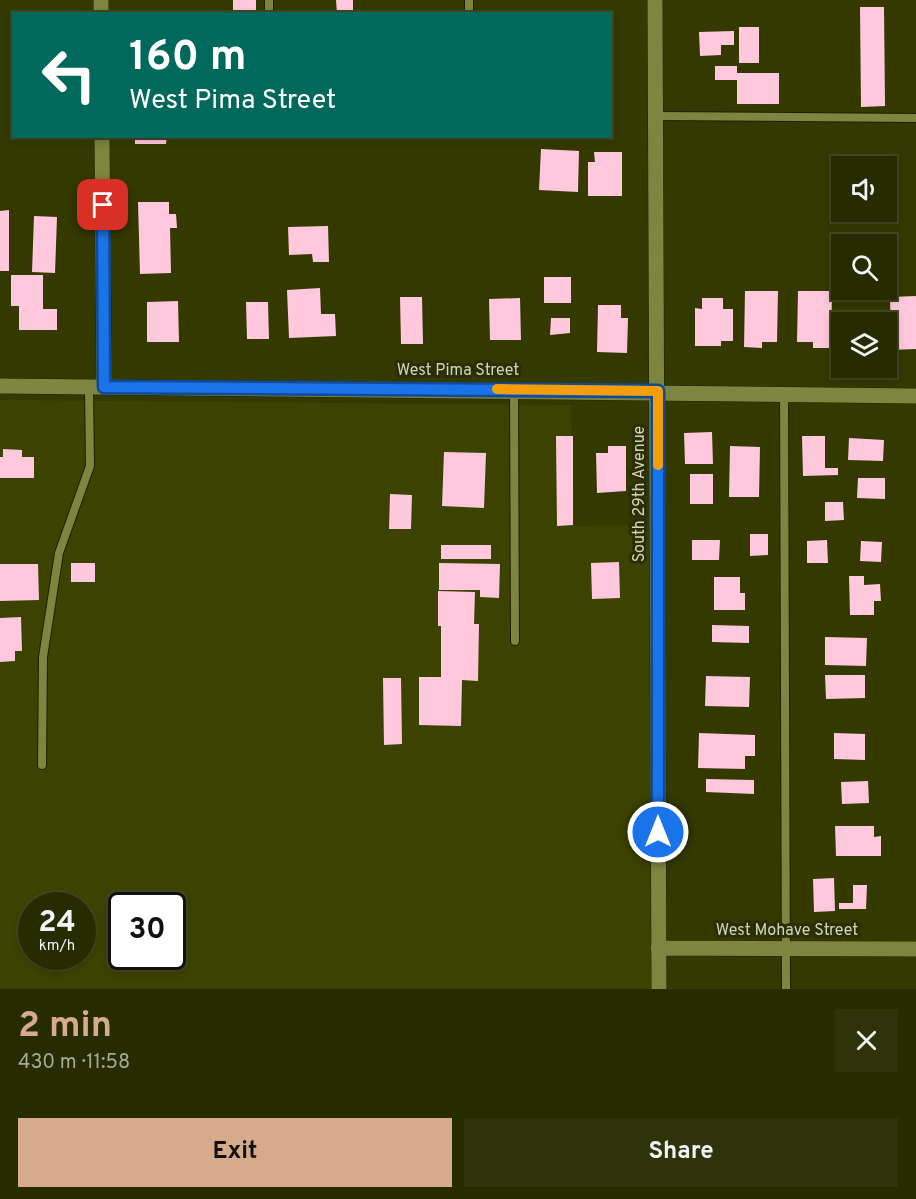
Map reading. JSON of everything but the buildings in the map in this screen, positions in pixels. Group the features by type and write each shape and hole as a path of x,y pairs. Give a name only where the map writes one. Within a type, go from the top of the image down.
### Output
{"street":[{"name":"South 29th Avenue","path":"655,0 659,989"},
{"path":"97,387 102,138"},
{"name":"West Pima Street","path":"0,386 658,391 916,396"},
{"name":"West Mohave Street","path":"658,948 916,949"}],"lane":[{"path":"656,116 916,118"},
{"path":"42,765 43,657 59,552 90,466 97,387"},
{"path":"514,390 515,641"},
{"path":"784,394 786,989"}],"shaded area":[{"path":"0,400 571,405 574,526 652,525 653,989 0,989"}],"slow traffic":[{"path":"497,389 658,391 658,465"}],"route":[{"path":"103,205 104,387 658,391 658,832"}]}
